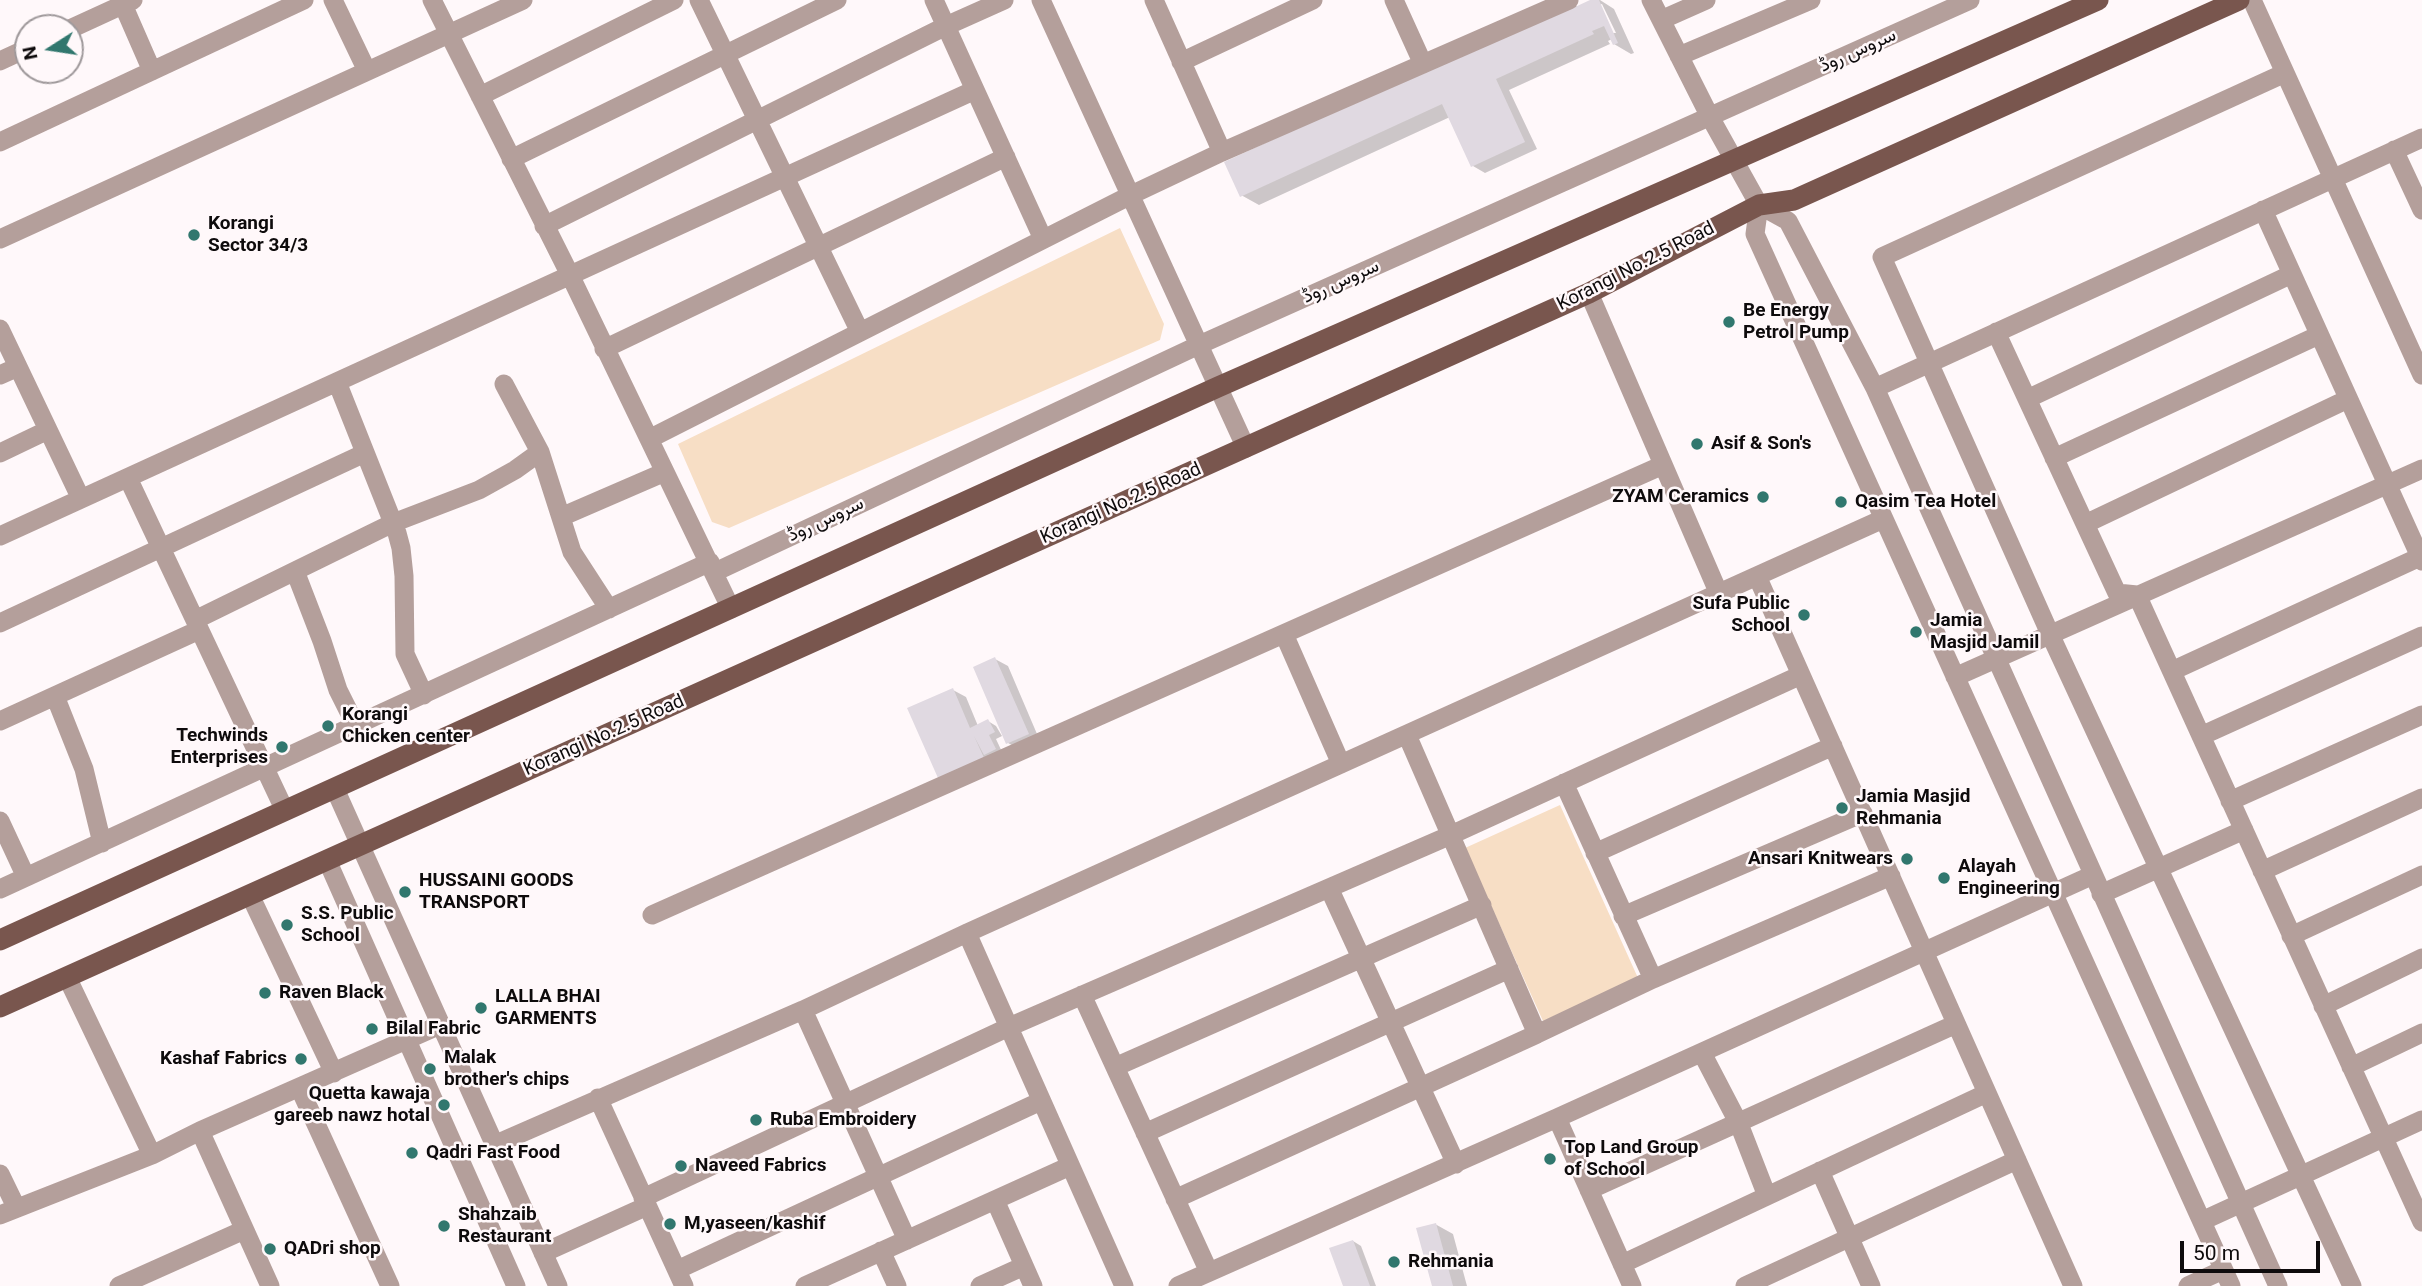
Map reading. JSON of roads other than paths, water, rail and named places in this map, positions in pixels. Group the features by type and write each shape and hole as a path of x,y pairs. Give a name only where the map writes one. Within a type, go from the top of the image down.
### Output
{"main road":[{"path":"0,940 1218,387 2098,0"},
{"name":"Korangi No.2.5 Road","path":"0,1007 1589,293 1759,205 1794,200 2239,0"}],"street":[{"path":"0,142 304,0"},
{"path":"333,0 367,71"},
{"path":"432,0 570,275 732,609"},
{"path":"0,239 523,0"},
{"path":"480,96 674,0"},
{"path":"699,0 860,332"},
{"path":"511,159 837,0"},
{"path":"934,0 1043,239"},
{"path":"544,226 946,26 1004,0"},
{"path":"1041,0 1246,448"},
{"path":"1154,0 1222,152"},
{"path":"1181,62 1312,0"},
{"path":"1394,0 1423,64"},
{"path":"649,439 1130,195 1569,0"},
{"path":"1651,0 1710,117 1759,205 1788,221 1875,388 2278,1286"},
{"path":"1661,20 1706,0"},
{"path":"1679,56 1811,0"},
{"name":"سروس روڈ","path":"0,889 609,609 712,567 1199,345 1970,0"},
{"path":"2252,0 2422,374"},
{"path":"84,22 126,2 152,71"},
{"path":"2285,73 1882,257 2050,634 2352,1286"},
{"path":"0,536 975,90"},
{"path":"1875,388 2422,138"},
{"path":"2395,150 2422,210"},
{"path":"604,349 1006,157"},
{"path":"1759,205 1755,234 2227,1278 2188,1286"},
{"path":"2172,671 2421,559 2263,210"},
{"path":"2027,399 2292,274"},
{"path":"1589,293 1719,593"},
{"path":"0,329 81,499"},
{"path":"1996,332 2117,593 2137,595"},
{"path":"2054,458 2319,335"},
{"path":"0,375 18,367"},
{"path":"337,382 401,548 405,654 424,695"},
{"path":"505,384 540,452 572,552 609,609"},
{"path":"2085,524 2348,399"},
{"path":"0,453 48,430"},
{"path":"0,721 197,625 295,571 393,523 479,490 509,474 540,452"},
{"path":"0,623 365,453"},
{"path":"652,915 1663,464"},
{"path":"1955,677 2422,469"},
{"path":"561,517 665,472"},
{"path":"128,478 285,811"},
{"path":"494,1145 803,1010 967,933 1883,519"},
{"path":"295,571 331,664 338,690 356,726"},
{"path":"1757,576 2073,1286"},
{"path":"2137,595 2383,1138 2419,1209"},
{"path":"1284,634 1341,765"},
{"path":"2201,736 2422,636"},
{"path":"543,1253 846,1103 1009,1027 1451,835 1801,675"},
{"path":"55,696 84,769 102,843"},
{"path":"2230,801 2422,715"},
{"path":"1407,735 1537,1034"},
{"path":"1595,853 1833,746"},
{"path":"1564,783 1653,979"},
{"path":"335,789 558,1286"},
{"path":"2262,871 2422,798"},
{"path":"1623,916 1863,813"},
{"path":"0,821 26,877"},
{"path":"2101,894 2244,830"},
{"path":"327,860 516,1286"},
{"path":"1178,1286 1456,1164 2093,875"},
{"path":"2291,936 2422,875"},
{"path":"1175,1199 1653,979 1891,876"},
{"path":"1329,888 1456,1164"},
{"path":"250,895 334,1073"},
{"path":"1115,1067 1482,905"},
{"path":"967,933 1124,1286"},
{"path":"2323,1006 2422,958"},
{"path":"1145,1133 1509,969"},
{"path":"67,977 152,1155"},
{"path":"1082,995 1209,1272"},
{"path":"803,1010 907,1240"},
{"path":"1589,1190 1956,1024"},
{"path":"0,1174 8,1211 152,1155 440,1025"},
{"path":"2351,1067 2422,1033"},
{"path":"1703,1053 1738,1124 1767,1196"},
{"path":"300,1088 390,1286"},
{"path":"1622,1264 1987,1093"},
{"path":"598,1098 681,1278 879,1176 1041,1101"},
{"path":"1557,1118 1632,1286"},
{"path":"2202,1222 2240,1202 2422,1120"},
{"path":"200,1132 270,1286"},
{"path":"1745,1286 2017,1160"},
{"path":"814,1284 1070,1166"},
{"path":"1820,1171 1871,1286"},
{"path":"995,1200 1033,1286"},
{"path":"119,1286 244,1230"},
{"path":"881,1251 897,1286"},
{"path":"980,1286 1024,1266"}],"place":[{"name":"Korangi Sector 34/3","path":"194,235"},
{"name":"Be Energy Petrol Pump","path":"1729,322"},
{"name":"Asif & Son's","path":"1697,444"},
{"name":"ZYAM Ceramics","path":"1763,497"},
{"name":"Qasim Tea Hotel","path":"1841,502"},
{"name":"Sufa Public School","path":"1804,615"},
{"name":"Jamia Masjid Jamil","path":"1916,632"},
{"name":"Korangi Chicken center","path":"328,726"},
{"name":"Techwinds Enterprises","path":"282,747"},
{"name":"Jamia Masjid Rehmania","path":"1842,808"},
{"name":"Ansari Knitwears","path":"1907,859"},
{"name":"Alayah Engineering","path":"1944,878"},
{"name":"HUSSAINI GOODS TRANSPORT","path":"405,892"},
{"name":"S.S. Public School","path":"287,925"},
{"name":"Raven Black","path":"265,993"},
{"name":"LALLA BHAI GARMENTS","path":"481,1008"},
{"name":"Bilal Fabric","path":"372,1029"},
{"name":"Kashaf Fabrics","path":"301,1059"},
{"name":"Malak brother's chips","path":"430,1069"},
{"name":"Quetta kawaja gareeb nawz hotal","path":"444,1105"},
{"name":"Ruba Embroidery","path":"756,1120"},
{"name":"Qadri Fast Food","path":"412,1153"},
{"name":"Top Land Group of School","path":"1550,1159"},
{"name":"Naveed Fabrics","path":"681,1166"},
{"name":"M,yaseen/kashif","path":"670,1224"},
{"name":"Shahzaib Restaurant","path":"444,1226"},
{"name":"QADri shop","path":"270,1249"},
{"name":"Rehmania","path":"1394,1262"}]}
